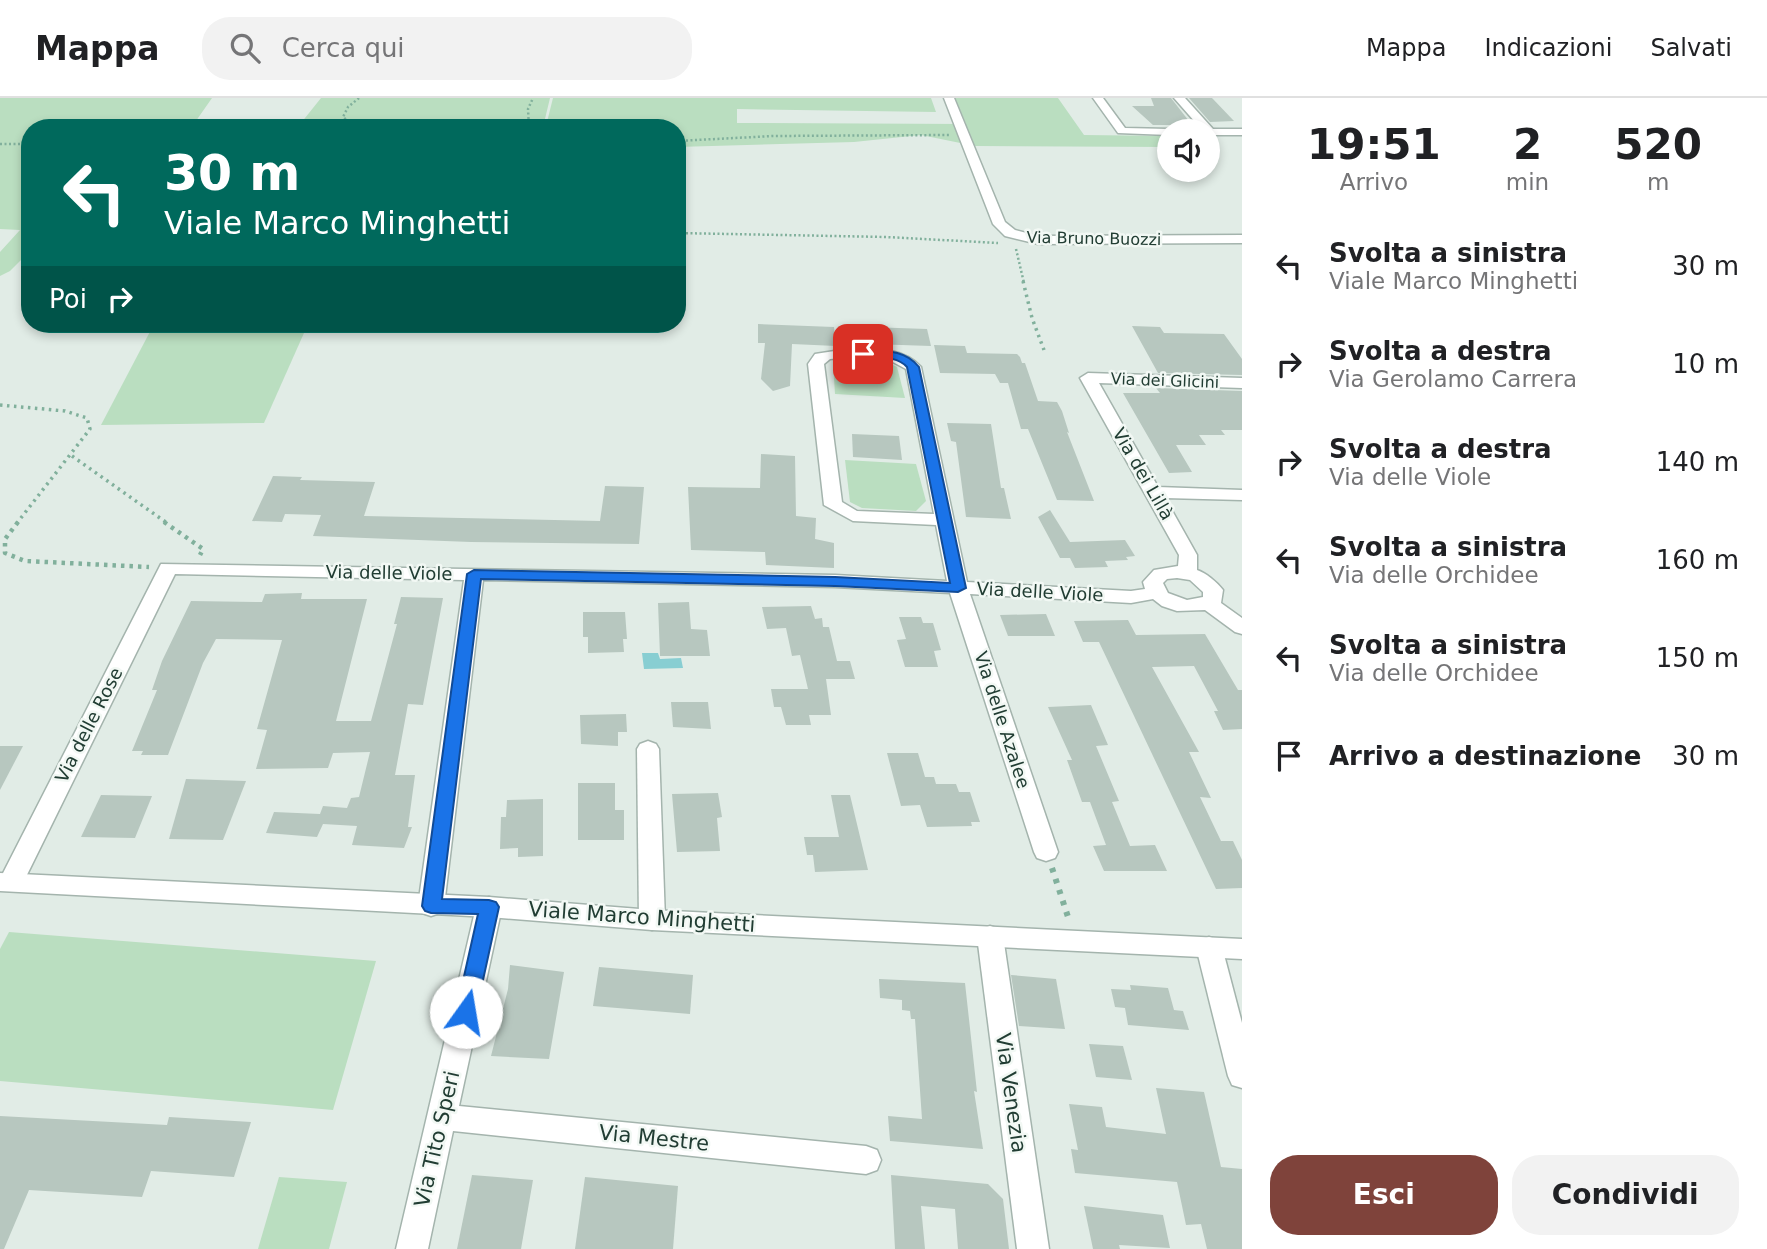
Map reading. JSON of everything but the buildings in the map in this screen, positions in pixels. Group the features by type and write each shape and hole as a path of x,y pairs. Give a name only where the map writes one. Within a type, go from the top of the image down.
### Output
{"street":[{"name":"Via Bruno Buozzi","path":"949,98 999,225 1018,239 1242,239"},
{"path":"1098,98 1122,131 1157,132"},
{"path":"1179,98 1198,119"},
{"path":"1220,132 1242,132"},
{"name":"Via delle Azalee","path":"944,520 862,517 844,513 833,505 816,364 820,357 840,353 886,355 901,357 911,363 944,520 958,588 1046,852"},
{"name":"Via dei Glicini","path":"1088,378 1242,383"},
{"name":"Via dei Lillà","path":"1088,378 1188,555 1187,573"},
{"path":"1152,492 1242,495"},
{"name":"Via delle Viole","path":"168,568 835,581 1131,597 1156,593"},
{"name":"Via delle Rose","path":"5,882 168,568"},
{"path":"1168,572 1187,573 1203,580 1213,590 1213,600 1201,606 1181,606 1156,593 1153,587 1155,577 1168,572"},
{"path":"431,906 474,574"},
{"path":"1208,603 1242,628"},
{"path":"648,748 652,920"},
{"name":"Viale Marco Minghetti","path":"5,882 489,907 652,920 1242,949"},
{"name":"Via Tito Speri","path":"412,1249 489,907"},
{"name":"Via Venezia","path":"990,936 1033,1249"},
{"path":"1209,947 1242,1076"},
{"name":"Via Mestre","path":"442,1116 866,1160"}],"path":[{"path":"345,119 343,117 348,107 359,98"},
{"path":"528,119 527,109 533,98"},
{"path":"686,141 773,136 964,137"},
{"path":"0,145 21,144"},
{"path":"686,233 886,237 983,243 1018,239 1032,318 1044,351"},
{"path":"0,405 65,411 87,418 90,429 72,456 5,539 3,554 25,561 168,568"},
{"path":"72,456 203,549 195,569"},
{"path":"1046,852 1076,940"}],"green space":[{"path":"0,98 212,98 197,119 21,119 21,260 0,276 0,252 20,230 0,229"},
{"path":"321,98 550,98 545,119 304,119"},
{"path":"553,98 931,98 936,112 737,109 737,123 966,124 955,98 1058,98 1084,135 1157,136 1157,147 975,146 921,135 854,142 686,147 686,119 548,119"},
{"path":"149,333 304,333 264,423 101,425"},
{"path":"841,359 885,361 897,367 905,398 835,394 833,363"},
{"path":"845,460 916,464 926,501 916,511 862,508 850,502"},
{"path":"9,932 376,961 333,1110 0,1081 0,949"},
{"path":"279,1177 347,1182 329,1249 258,1249"}],"water":[{"path":"642,653 658,653 660,659 681,658 683,668 644,669"}],"route":[{"path":"466,1012 489,907 431,906 474,574 835,581 958,588 913,367 907,360 894,355 863,354"}]}
